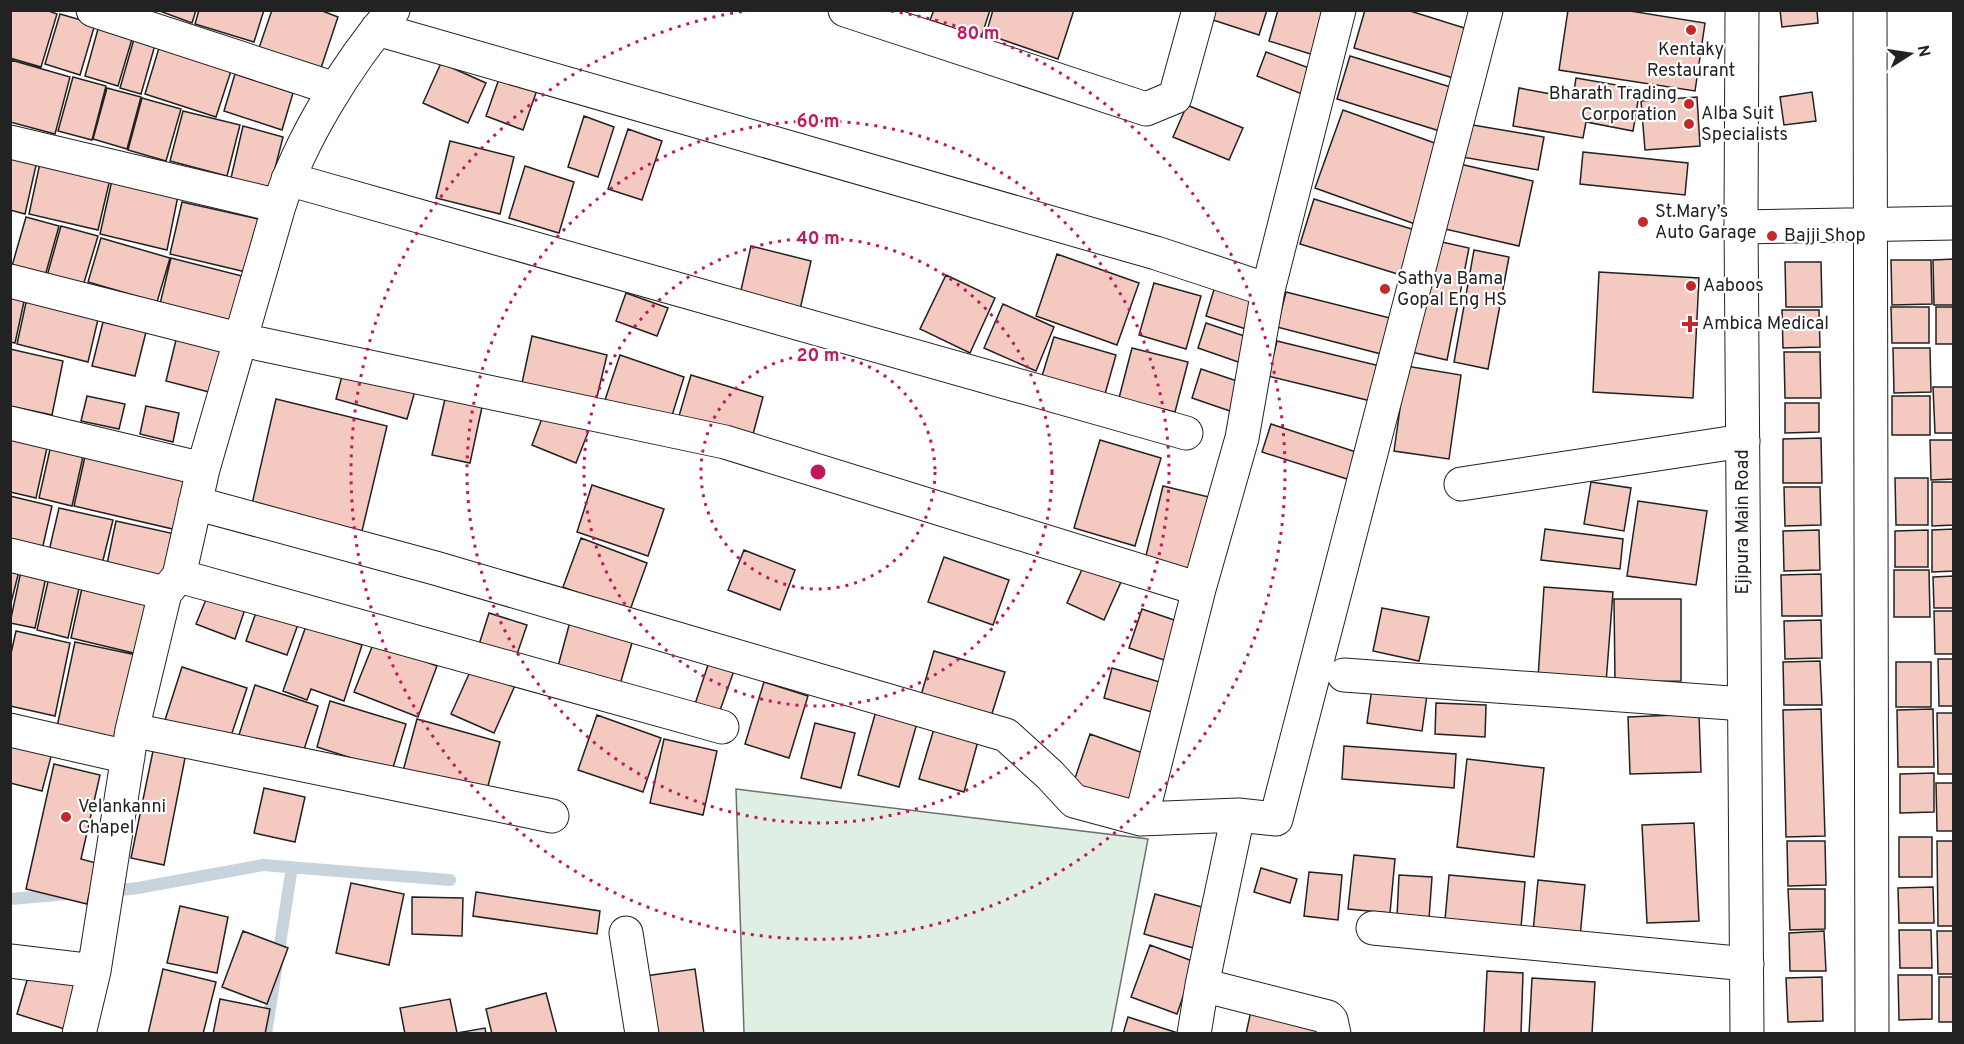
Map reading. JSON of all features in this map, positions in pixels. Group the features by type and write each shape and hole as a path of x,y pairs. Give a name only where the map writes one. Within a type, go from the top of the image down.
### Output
{"street":[{"path":"93,10 335,89"},
{"path":"845,10 1146,109 1175,97 1199,10"},
{"path":"1141,819 1199,589 1242,438 1268,290 1339,10"},
{"name":"Ejipura Main Road","path":"1742,10 1741,226 1747,1034"},
{"path":"1870,10 1872,1034"},
{"path":"195,503 435,568 1006,735 1050,775 1074,801 1141,819 1238,815 1276,819 1478,12"},
{"path":"79,1034 94,971 130,743 203,469 284,192 335,89 385,20 1156,253 1268,290"},
{"path":"10,142 284,192 1186,433"},
{"path":"1741,226 1953,223"},
{"path":"10,281 242,340 725,442 1199,589"},
{"path":"10,423 203,469"},
{"path":"1461,484 1743,441"},
{"path":"10,555 172,584 722,727"},
{"path":"1344,675 1744,704"},
{"path":"10,730 130,743 552,816"},
{"path":"1194,1034 1202,985 1238,815"},
{"path":"1373,928 1747,964"},
{"path":"626,933 642,1034"},
{"path":"10,961 94,971"},
{"path":"1202,985 1328,1017 1331,1020 1334,1034"}],"green space":[{"path":"736,789 1148,839 1111,1033 744,1033"}],"building":[{"path":"10,10 46,10 57,14 41,67 10,58"},
{"path":"157,10 196,10 192,23"},
{"path":"199,10 264,10 254,42 195,24"},
{"path":"272,10 320,10 338,17 321,68 259,48"},
{"path":"934,10 990,10 981,38 930,20"},
{"path":"993,10 1074,10 1058,59 986,34"},
{"path":"1212,10 1267,10 1259,35 1210,19"},
{"path":"1278,10 1326,10 1320,57 1269,41"},
{"path":"1365,10 1407,10 1474,31 1460,80 1354,48"},
{"path":"1568,10 1624,10 1705,23 1695,91 1559,70"},
{"path":"1780,10 1817,10 1818,23 1782,27"},
{"path":"60,14 95,24 80,75 45,64"},
{"path":"98,29 132,39 118,86 85,76"},
{"path":"134,39 155,45 141,94 120,88"},
{"path":"159,48 231,71 216,117 145,94"},
{"path":"1266,52 1317,71 1307,96 1257,76"},
{"path":"1350,56 1457,89 1443,132 1337,99"},
{"path":"11,60 70,77 55,134 10,122"},
{"path":"441,63 486,83 468,123 423,103"},
{"path":"235,74 293,93 282,130 224,111"},
{"path":"500,76 537,90 523,130 486,116"},
{"path":"73,77 106,86 92,140 58,131"},
{"path":"1576,78 1640,89 1633,131 1586,122 1583,138 1513,126 1519,88 1573,98"},
{"path":"107,88 141,97 127,149 93,139"},
{"path":"1812,92 1816,121 1784,125 1780,97"},
{"path":"1697,97 1700,146 1645,150 1641,101"},
{"path":"142,98 181,109 166,161 128,150"},
{"path":"1187,105 1243,128 1229,160 1173,137"},
{"path":"1343,110 1443,146 1415,224 1315,188"},
{"path":"183,111 240,125 227,176 170,161"},
{"path":"584,116 614,127 598,177 568,167"},
{"path":"1461,123 1544,137 1538,170 1456,156"},
{"path":"243,126 283,137 270,188 231,178"},
{"path":"628,129 662,141 642,200 608,189"},
{"path":"450,141 514,157 500,214 436,198"},
{"path":"1583,152 1688,163 1685,195 1580,184"},
{"path":"10,155 37,161 25,214 10,210"},
{"path":"40,163 110,179 98,230 29,214"},
{"path":"1460,164 1533,181 1519,246 1445,229"},
{"path":"525,166 574,182 559,233 509,218"},
{"path":"112,180 178,196 167,250 100,234"},
{"path":"1314,199 1415,230 1401,275 1300,244"},
{"path":"182,202 258,219 246,272 170,254"},
{"path":"26,217 59,226 45,276 12,266"},
{"path":"61,226 98,236 83,286 47,276"},
{"path":"101,238 170,258 157,302 88,282"},
{"path":"1433,240 1469,248 1447,360 1411,352"},
{"path":"751,246 811,261 799,314 739,299"},
{"path":"1474,250 1509,257 1488,369 1454,362"},
{"path":"1057,254 1139,283 1117,345 1036,316"},
{"path":"171,258 242,276 231,321 160,304"},
{"path":"1954,259 1954,305 1934,305 1933,260"},
{"path":"1891,260 1931,260 1932,304 1892,305"},
{"path":"1785,262 1821,262 1822,307 1786,307"},
{"path":"1599,272 1699,278 1693,398 1593,392"},
{"path":"1219,273 1265,288 1252,331 1206,316"},
{"path":"946,275 995,298 970,353 920,329"},
{"path":"1154,283 1201,296 1186,349 1139,335"},
{"path":"1286,292 1394,319 1385,355 1277,327"},
{"path":"626,293 668,308 657,336 616,321"},
{"path":"10,294 25,297 15,343 10,342"},
{"path":"27,298 99,315 88,362 17,344"},
{"path":"1003,304 1054,327 1036,371 984,348"},
{"path":"1891,307 1929,307 1929,343 1892,343"},
{"path":"1936,307 1954,307 1954,344 1936,344"},
{"path":"1782,310 1819,310 1820,347 1783,348"},
{"path":"103,322 146,332 135,376 92,366"},
{"path":"1206,323 1253,339 1244,364 1198,348"},
{"path":"177,336 224,348 213,393 166,381"},
{"path":"532,336 607,355 596,401 522,383"},
{"path":"1054,337 1116,355 1105,394 1042,376"},
{"path":"1277,341 1384,367 1375,402 1268,376"},
{"path":"1132,348 1188,362 1175,412 1119,398"},
{"path":"1893,348 1930,348 1931,392 1894,393"},
{"path":"10,349 63,361 52,415 10,406"},
{"path":"1784,352 1820,352 1821,398 1785,398"},
{"path":"620,355 684,377 670,422 605,400"},
{"path":"1406,366 1461,375 1449,459 1394,451"},
{"path":"1201,369 1240,382 1230,411 1192,398"},
{"path":"343,372 415,391 407,419 336,399"},
{"path":"691,375 763,397 752,438 679,416"},
{"path":"1933,387 1954,387 1954,433 1935,433"},
{"path":"87,396 125,404 119,429 81,421"},
{"path":"1892,396 1930,396 1930,435 1892,435"},
{"path":"276,399 387,426 362,531 252,504"},
{"path":"445,399 482,407 470,463 432,455"},
{"path":"1785,403 1819,403 1819,432 1785,433"},
{"path":"146,406 179,413 173,442 140,434"},
{"path":"544,413 589,430 576,463 532,445"},
{"path":"1271,424 1356,452 1347,479 1262,452"},
{"path":"10,434 48,443 36,498 10,492"},
{"path":"1821,438 1822,483 1783,483 1783,439"},
{"path":"1100,440 1161,458 1135,546 1074,528"},
{"path":"1930,440 1954,440 1954,479 1931,480"},
{"path":"51,445 84,452 72,506 39,498"},
{"path":"86,452 189,476 177,530 74,506"},
{"path":"1895,478 1928,478 1928,525 1896,525"},
{"path":"1591,482 1631,488 1624,531 1584,524"},
{"path":"1932,482 1954,482 1954,525 1932,526"},
{"path":"592,485 664,509 648,556 577,532"},
{"path":"1163,486 1213,498 1194,580 1143,568"},
{"path":"1784,487 1820,487 1821,525 1785,526"},
{"path":"10,496 52,506 42,550 10,543"},
{"path":"1638,501 1707,511 1696,585 1627,576"},
{"path":"59,508 113,520 102,564 49,551"},
{"path":"116,521 175,534 165,578 107,564"},
{"path":"1545,529 1623,539 1620,569 1541,560"},
{"path":"1954,529 1954,571 1932,572 1932,530"},
{"path":"1819,530 1820,570 1784,571 1783,531"},
{"path":"1928,530 1928,567 1895,567 1895,531"},
{"path":"581,538 647,563 629,613 563,587"},
{"path":"744,550 795,570 780,610 728,590"},
{"path":"944,557 1009,580 993,625 928,602"},
{"path":"1084,565 1121,582 1104,620 1067,603"},
{"path":"10,569 19,571 10,607"},
{"path":"1894,570 1929,570 1930,617 1894,617"},
{"path":"21,571 46,577 35,628 10,623"},
{"path":"1821,574 1822,616 1782,616 1781,575"},
{"path":"1954,576 1954,608 1934,608 1933,577"},
{"path":"49,577 80,584 68,638 37,630"},
{"path":"1544,587 1613,592 1606,683 1538,678"},
{"path":"82,588 154,604 142,655 71,638"},
{"path":"209,592 246,606 235,639 196,624"},
{"path":"1614,599 1681,599 1681,681 1615,682"},
{"path":"260,601 301,616 287,655 246,641"},
{"path":"1382,608 1429,617 1419,661 1373,651"},
{"path":"1142,609 1183,623 1170,662 1129,648"},
{"path":"1934,611 1954,611 1954,654 1935,654"},
{"path":"489,613 527,625 513,666 476,654"},
{"path":"571,618 634,636 619,688 557,670"},
{"path":"1821,620 1822,658 1785,659 1784,621"},
{"path":"306,626 362,645 344,701 311,689 307,700 283,691"},
{"path":"16,631 70,643 55,716 10,706 10,658"},
{"path":"75,642 141,656 122,742 57,727"},
{"path":"374,642 437,666 418,717 354,692"},
{"path":"934,651 1005,672 989,723 919,702"},
{"path":"711,656 736,665 718,716 694,707"},
{"path":"1938,659 1954,659 1954,706 1939,706"},
{"path":"1820,661 1822,705 1784,705 1783,662"},
{"path":"1896,662 1931,662 1931,707 1896,707"},
{"path":"474,663 517,681 494,733 451,714"},
{"path":"182,667 247,688 229,742 165,720"},
{"path":"1112,668 1170,685 1162,715 1104,698"},
{"path":"764,682 808,696 789,758 745,744"},
{"path":"255,685 318,706 301,759 238,738"},
{"path":"1372,688 1427,695 1422,731 1367,723"},
{"path":"330,701 406,724 392,771 317,747"},
{"path":"1436,703 1486,705 1485,737 1435,734"},
{"path":"1821,709 1825,836 1786,837 1783,710"},
{"path":"1933,709 1934,767 1898,767 1897,710"},
{"path":"876,711 917,723 899,787 858,775"},
{"path":"1937,713 1954,713 1954,774 1938,774"},
{"path":"1699,714 1701,772 1630,774 1628,717"},
{"path":"597,715 661,738 643,792 578,770"},
{"path":"417,719 500,742 486,793 403,771"},
{"path":"936,722 980,734 964,792 919,779"},
{"path":"815,723 855,733 841,788 801,778"},
{"path":"1090,734 1154,757 1135,812 1071,790"},
{"path":"10,738 53,749 42,791 10,783"},
{"path":"664,739 717,751 703,815 650,803"},
{"path":"154,746 186,753 164,865 131,858"},
{"path":"1344,746 1456,754 1454,788 1342,779"},
{"path":"1467,759 1544,768 1534,857 1457,847"},
{"name":"Velankanni Chapel","path":"54,764 100,775 81,859 96,863 87,904 26,889"},
{"path":"1934,773 1934,812 1900,813 1900,774"},
{"path":"1936,783 1954,783 1954,831 1937,831"},
{"path":"264,788 305,797 295,842 254,833"},
{"path":"1694,823 1699,921 1647,923 1642,825"},
{"path":"1899,837 1932,837 1932,877 1899,877"},
{"path":"1787,841 1825,841 1826,885 1788,886"},
{"path":"1937,841 1954,841 1954,926 1938,926"},
{"path":"1354,855 1395,859 1390,913 1348,909"},
{"path":"1261,868 1297,879 1290,903 1254,892"},
{"path":"1309,872 1342,875 1338,920 1304,916"},
{"path":"1399,875 1432,877 1429,919 1397,917"},
{"path":"1449,875 1525,882 1521,927 1445,920"},
{"path":"1538,880 1585,885 1580,937 1533,932"},
{"path":"351,883 404,894 389,965 336,953"},
{"path":"1933,887 1934,923 1899,923 1898,888"},
{"path":"1788,889 1825,889 1825,929 1790,930"},
{"path":"476,892 600,911 597,934 473,916"},
{"path":"1155,894 1209,909 1197,949 1144,934"},
{"path":"412,897 463,898 462,936 412,934"},
{"path":"180,906 228,917 217,973 167,963"},
{"path":"1899,930 1931,930 1932,968 1900,968"},
{"path":"243,931 288,948 267,1004 222,987"},
{"path":"1824,931 1826,971 1790,971 1789,933"},
{"path":"1937,931 1954,931 1954,974 1938,974"},
{"path":"1150,945 1195,962 1177,1014 1131,997"},
{"path":"31,967 85,984 71,1031 17,1014"},
{"path":"163,969 216,982 203,1034 148,1034"},
{"path":"695,969 704,1034 654,1034 645,976"},
{"path":"1487,971 1523,973 1521,1034 1484,1033"},
{"path":"1898,975 1932,975 1932,1019 1899,1020"},
{"path":"1822,977 1823,1021 1788,1022 1786,978"},
{"path":"1939,977 1954,977 1954,1022 1939,1022"},
{"path":"1532,978 1595,982 1592,1034 1529,1034"},
{"path":"546,993 557,1034 492,1034 486,1009"},
{"path":"220,999 270,1009 265,1034 213,1034"},
{"path":"450,999 457,1033 485,1028 486,1034 405,1034 400,1008"},
{"path":"1252,1006 1324,1034 1246,1034"},
{"path":"1128,1017 1181,1034 1123,1034"}],"waterway":[{"path":"110,891 263,865 450,880"},
{"path":"266,1034 292,867"},
{"path":"10,899 68,894"}],"place":[{"name":"Kentaky Restaurant","path":"1691,30"},
{"name":"Bharath Trading Corporation","path":"1689,104"},
{"name":"Alba Suit Specialists","path":"1689,124"},
{"name":"St.Mary’s Auto Garage","path":"1643,222"},
{"name":"Bajji Shop","path":"1772,236"},
{"name":"Aaboos","path":"1691,286"},
{"name":"Sathya Bama Gopal Eng HS","path":"1385,289"},
{"name":"Ambica Medical","path":"1690,324"},
{"name":"Velankanni Chapel","path":"66,817"}]}
